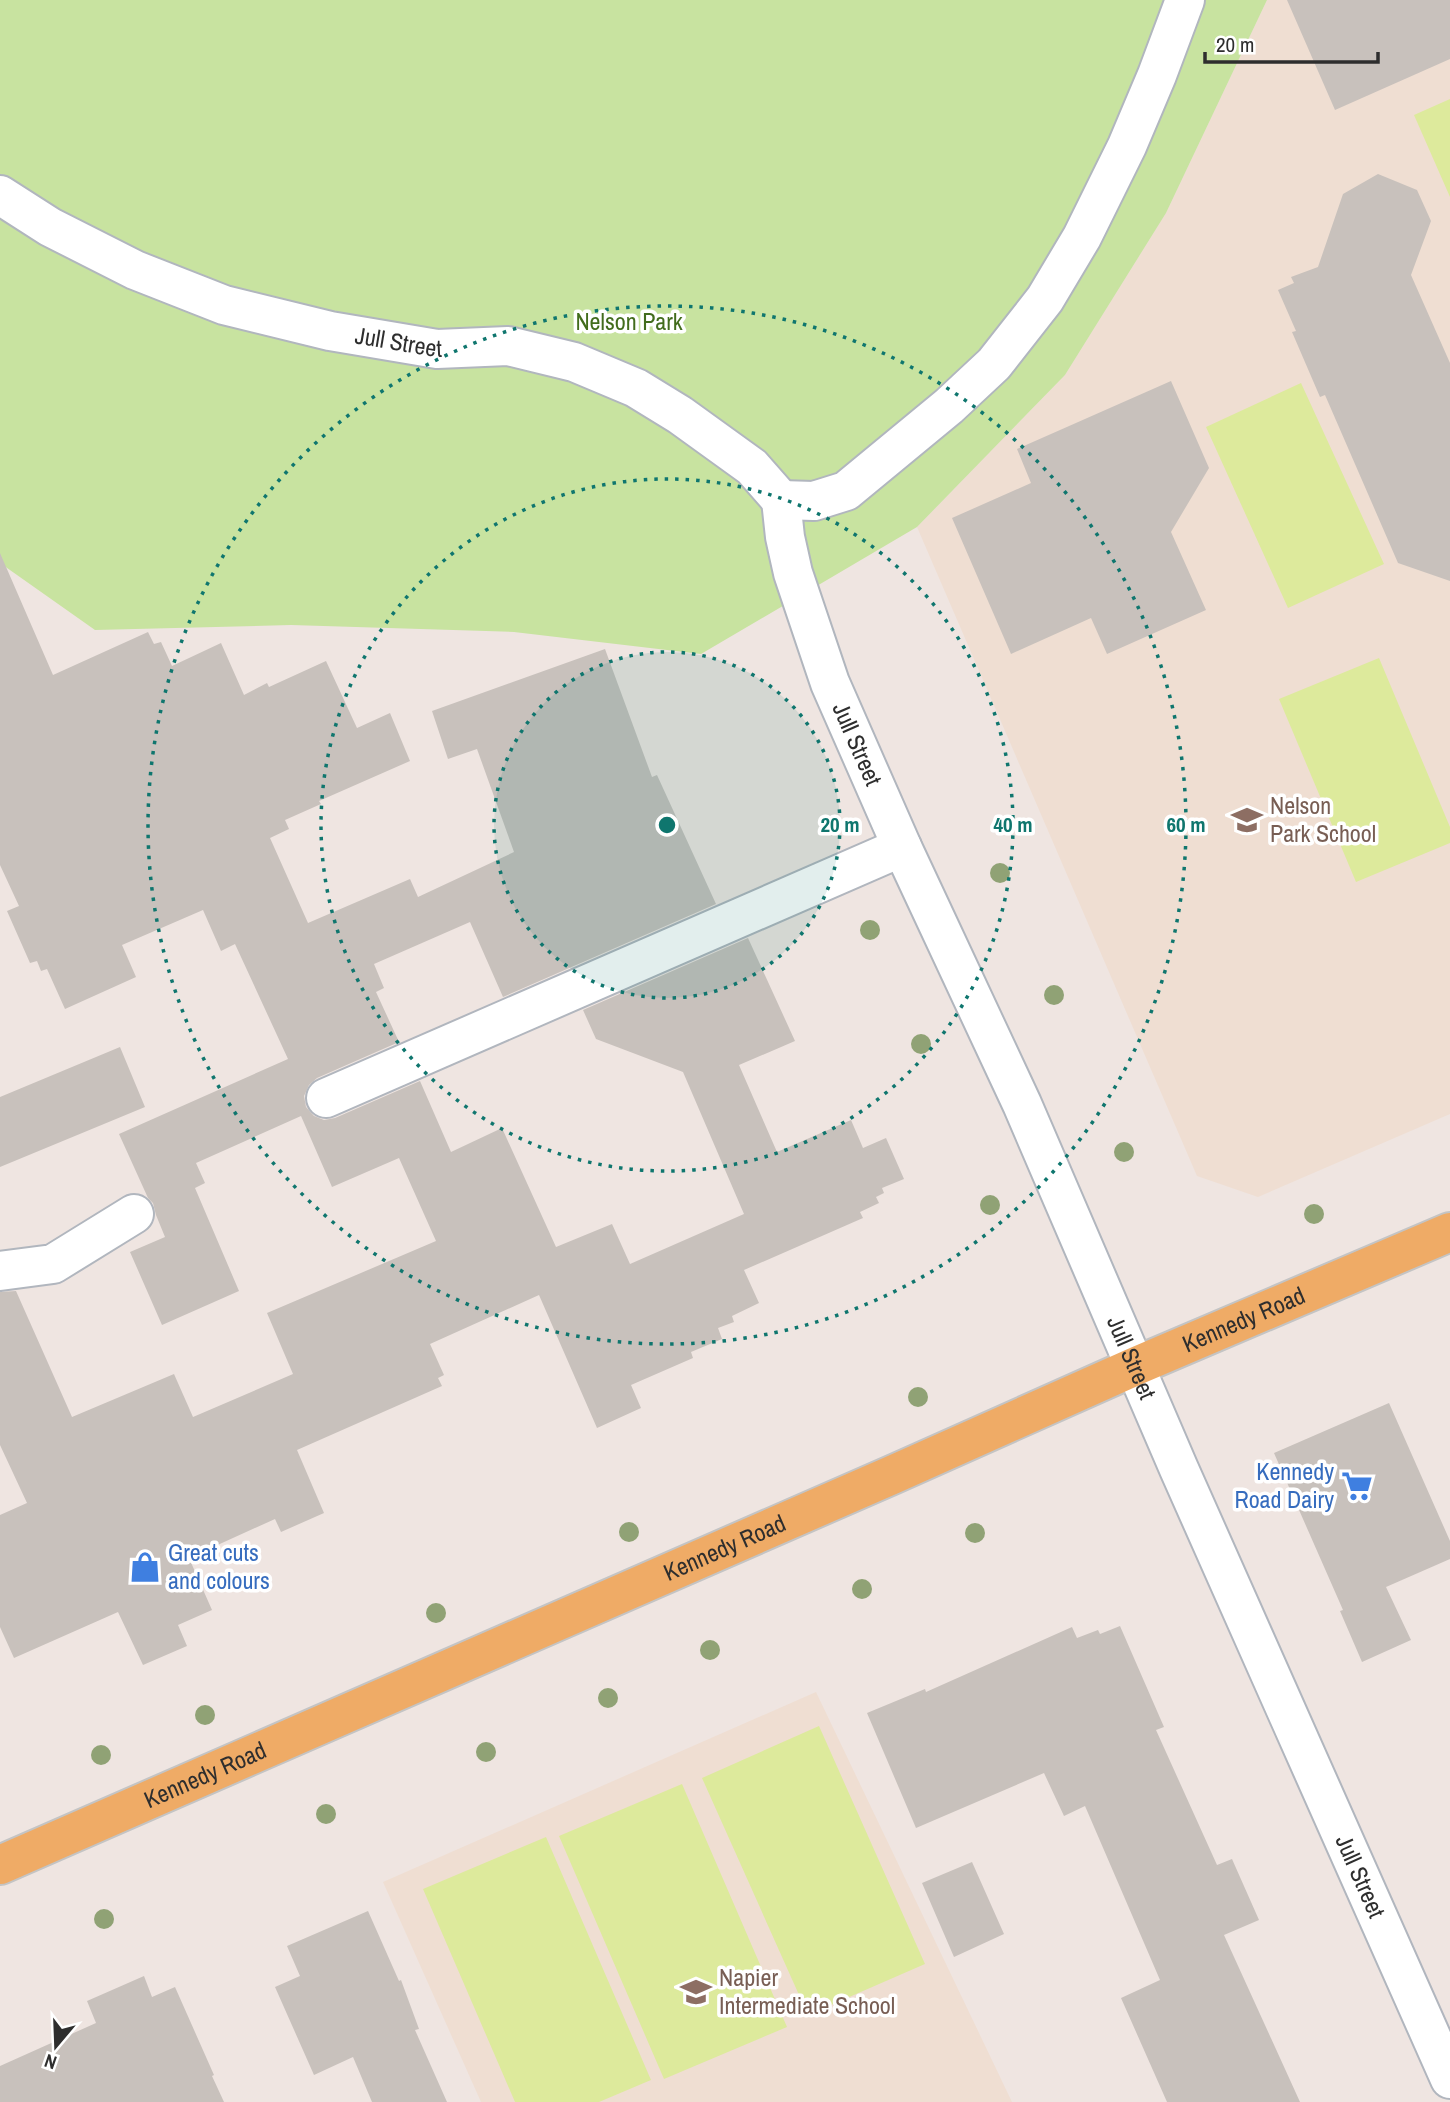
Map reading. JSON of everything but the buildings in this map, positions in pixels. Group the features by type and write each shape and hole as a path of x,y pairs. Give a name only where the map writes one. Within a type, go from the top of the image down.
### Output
{"main road":[{"name":"Kennedy Road","path":"0,1865 1136,1366 1450,1232"}],"street":[{"path":"781,500 814,501 846,491 949,407 994,364 1045,299 1083,237 1157,75 1185,0"},
{"name":"Jull Street","path":"0,195 50,227 135,270 223,305 343,334 437,349 508,346 573,362 636,388 680,415 752,467 781,500 793,573 830,683 902,847 1022,1104 1179,1469 1450,2079"},
{"path":"326,1098 902,847"},
{"path":"0,1271 53,1264 134,1214"}],"shaded area":[{"name":"Nelson Park School","path":"1267,0 1450,0 1450,1114 1258,1197 1197,1176 917,527 1065,375 1166,213"},
{"name":"Napier Intermediate School","path":"816,1692 1012,2102 481,2102 383,1882"}],"green space":[{"name":"Nelson Park","path":"0,0 1267,0 1166,213 1065,375 917,527 701,654 514,632 291,625 95,630 0,563"},
{"path":"1450,99 1450,197 1414,115"},
{"path":"1301,383 1384,564 1288,608 1206,427"},
{"path":"1379,658 1450,827 1450,843 1356,882 1279,699"},
{"path":"819,1726 925,1964 808,2015 702,1778"},
{"path":"682,1784 787,2027 664,2079 559,1836"},
{"path":"546,1837 651,2080 599,2102 515,2102 423,1889"}],"place":[{"name":"Nelson Park School","path":"1247,820"},
{"name":"Kennedy Road Dairy","path":"1357,1486"},
{"name":"Great cuts and colours","path":"145,1567"},
{"name":"Napier Intermediate School","path":"696,1992"}]}
